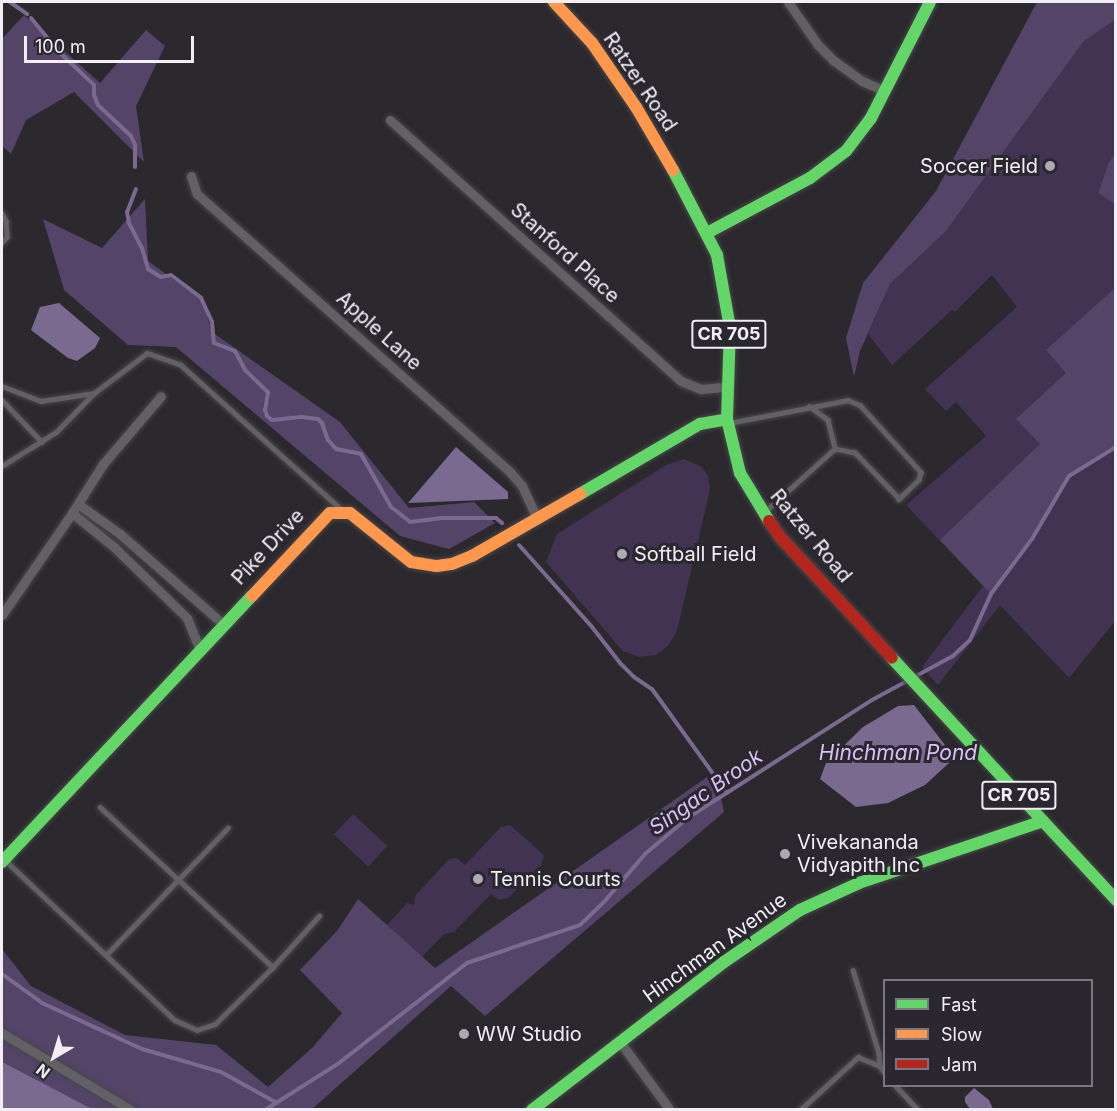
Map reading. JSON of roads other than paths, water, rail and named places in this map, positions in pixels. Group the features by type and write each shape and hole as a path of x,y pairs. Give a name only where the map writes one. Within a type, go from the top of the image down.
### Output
{"street":[{"name":"Ratzer Road","path":"554,2 592,43 636,107 717,255 729,308 727,422 740,473 763,514 781,538 1116,900"},
{"path":"788,2 833,60 862,81 885,91"},
{"path":"707,233 829,166 846,152 871,117 930,2"},
{"name":"Stanford Place","path":"390,120 681,381 701,388 726,387"},
{"name":"Apple Lane","path":"191,176 197,194 506,467 522,486 537,518"},
{"path":"2,615 103,464 161,396"},
{"path":"343,511 350,513 405,558 424,565 437,566 467,559 700,424 727,422"},
{"path":"78,504 120,534 223,624"},
{"name":"Pike Drive","path":"3,860 322,518 343,511"},
{"path":"72,513 114,547 187,618 200,650"},
{"path":"155,588 165,574"},
{"name":"Hinchman Avenue","path":"532,1110 724,962 800,910 859,883 1043,821"},
{"path":"2,1033 131,1110"},
{"path":"620,1042 670,1110"}],"lane":[{"path":"2,213 6,221 7,237 2,243"},
{"path":"2,466 56,432 94,393 147,353 181,365 343,511"},
{"path":"2,386 41,401 94,393"},
{"path":"727,422 841,399 860,405 919,467 921,476 899,499 855,453 835,449"},
{"path":"2,400 42,442"},
{"path":"809,406 828,420 835,449"},
{"path":"763,514 835,449"},
{"path":"100,807 273,967"},
{"path":"106,956 228,828"},
{"path":"3,860 175,1020 197,1030 215,1024 273,967 319,916"},
{"path":"853,970 879,1053 880,1066"},
{"path":"800,1110 858,1057 880,1066 883,1070"},
{"path":"897,1087 918,1110"}],"water":[{"path":"59,303 100,338 95,348 77,361 68,358 31,330 40,307"},
{"path":"456,447 508,492 508,499 408,503"},
{"name":"Hinchman Pond","path":"914,705 945,745 949,763 925,785 888,803 856,807 820,779 826,763 863,727 898,706"},
{"path":"2,1062 92,1109 2,1109"},
{"path":"974,1088 989,1100 993,1109 970,1109 965,1102 965,1097"}],"waterway":[{"path":"10,2 27,14"},
{"path":"31,18 59,52 94,85 94,95 98,105 131,136 135,145 135,167"},
{"path":"136,189 127,212 129,223 142,248 148,269 161,277 171,275 201,298 212,322 214,343 235,351 245,370 268,392 265,410 267,416 272,420 302,417 318,419 322,423 328,440 336,449 361,454 391,507 410,522 444,518 496,518 502,523"},
{"name":"Singac Brook","path":"265,1110 339,1063 467,963 580,925 604,902 645,854 689,817 872,700 953,656 970,640 991,594 1032,539 1069,476 1116,447"},
{"path":"519,545 592,627 620,663 634,677 652,689 727,793"},
{"path":"2,974 42,1003 142,1049 221,1072 277,1103"}],"place":[{"name":"Soccer Field","path":"1050,166"},
{"name":"Softball Field","path":"622,554"},
{"name":"Vivekananda Vidyapith Inc","path":"785,854"},
{"name":"Tennis Courts","path":"478,879"},
{"name":"WW Studio","path":"464,1034"}]}
